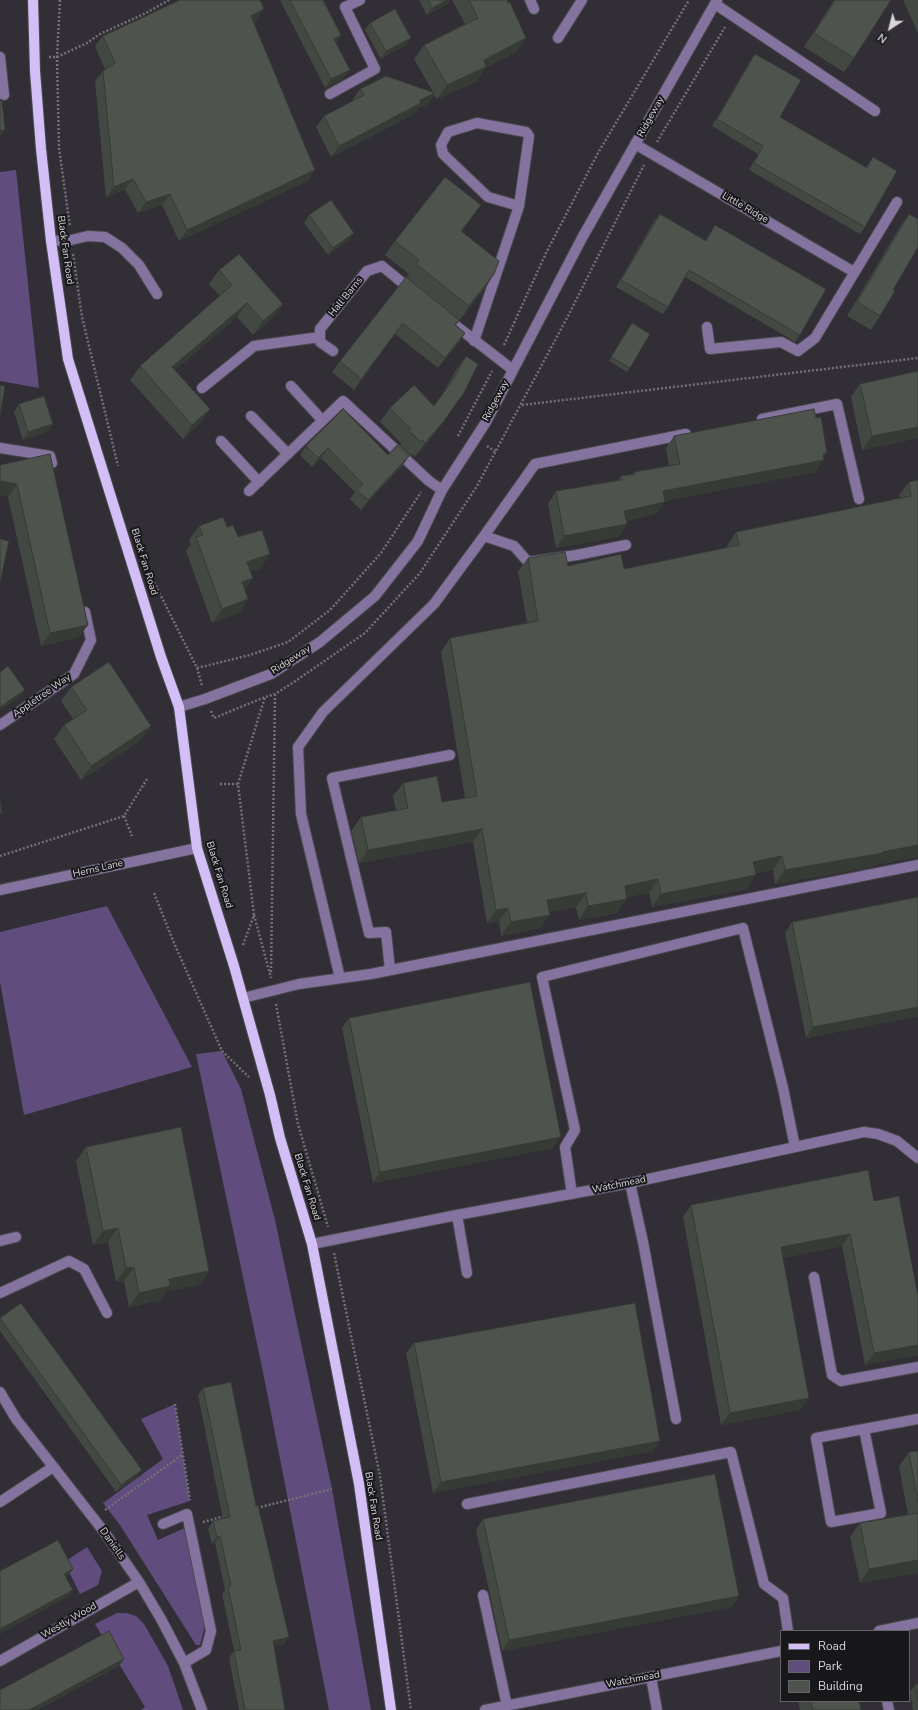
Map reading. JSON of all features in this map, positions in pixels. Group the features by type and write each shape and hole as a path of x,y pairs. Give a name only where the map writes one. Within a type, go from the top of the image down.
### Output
{"main road":[{"name":"Black Fan Road","path":"33,0 41,149 51,241 68,359 178,707 197,848 234,966 270,1095 280,1138 312,1244 359,1484 391,1710"}],"street":[{"path":"330,94 375,69 345,7 360,0"},
{"path":"558,38 582,0"},
{"path":"716,2 731,16 875,111"},
{"name":"Ridgeway","path":"178,707 205,699 271,674 320,642 375,596 418,541 442,490 486,422 582,238 716,2"},
{"path":"0,57 4,95"},
{"path":"474,341 519,206 528,136 526,132 477,122 448,132 441,145 443,154 488,197 519,206"},
{"name":"Little Ridge","path":"635,144 854,272"},
{"path":"707,327 710,349 781,342 798,351 815,338 897,202"},
{"path":"51,241 71,240 88,236 105,237 122,248 139,265 157,294"},
{"name":"Hall Barns","path":"320,337 320,329 367,271 382,266 419,296"},
{"path":"450,321 513,370"},
{"path":"202,388 254,346 320,337 320,342 333,352"},
{"path":"291,386 322,420"},
{"path":"249,491 342,401 345,402 429,481 442,490"},
{"path":"752,421 837,404 859,498"},
{"path":"251,416 288,454"},
{"path":"340,978 301,814 298,747 323,712 434,604 535,464 698,432"},
{"path":"221,441 259,482"},
{"path":"0,448 50,456 53,471"},
{"path":"484,536 514,546 528,562 626,545"},
{"name":"Appletree Way","path":"0,725 74,674 91,640 82,602"},
{"path":"390,970 386,932 369,933 332,778 450,755"},
{"name":"Herns Lane","path":"0,890 197,848"},
{"path":"243,998 299,984 390,970 918,865"},
{"path":"572,1194 565,1147 575,1130 542,976 743,928 783,1088 795,1147"},
{"name":"Watchmead","path":"312,1244 456,1215 572,1194 864,1132 878,1134 897,1141 918,1158"},
{"path":"630,1182 643,1242 676,1419"},
{"path":"456,1215 467,1273"},
{"path":"0,1240 16,1237"},
{"path":"0,1293 69,1261 84,1269 107,1313"},
{"path":"814,1277 832,1374 840,1382 918,1367"},
{"name":"Daniells","path":"0,1392 16,1419 93,1518 138,1582 161,1619 184,1663 202,1710"},
{"path":"864,1428 881,1513 831,1522 816,1438 864,1428 918,1419"},
{"path":"467,1504 731,1452 764,1584 782,1598 788,1630"},
{"path":"0,1502 54,1467"},
{"path":"163,1524 187,1514 210,1631 206,1650 184,1663"},
{"name":"Westly Wood","path":"0,1661 138,1582"},
{"path":"483,1594 507,1706"},
{"path":"884,1630 918,1623"},
{"name":"Watchmead","path":"485,1710 780,1651"},
{"path":"651,1677 657,1710"}],"path":[{"path":"60,0 57,57 59,148 82,317 120,473"},
{"path":"35,58 57,57 169,0"},
{"path":"457,438 497,359 546,253 598,153 689,0"},
{"path":"731,16 650,153 568,316 521,405 918,358"},
{"path":"154,581 197,668 250,655 288,642 330,610 381,553 429,481"},
{"path":"214,718 275,694 294,682"},
{"path":"271,976 275,694"},
{"path":"234,966 254,915 238,784 265,697"},
{"path":"0,856 124,816 147,779"},
{"path":"220,784 238,784"},
{"path":"124,816 132,836"},
{"path":"154,893 174,943 222,1052 270,1095"},
{"path":"175,1404 190,1501 187,1514"},
{"path":"93,1518 182,1455"},
{"path":"257,1508 332,1489"},
{"path":"189,1526 227,1516"}],"green space":[{"path":"16,170 39,388 0,381 0,172"},
{"path":"107,906 192,1067 24,1115 0,982 0,932"},
{"path":"222,1051 241,1089 275,1220 332,1489 371,1710 329,1710 264,1377 196,1054"},
{"path":"175,1404 190,1501 147,1515 158,1540 189,1526 205,1626 200,1645 196,1645 120,1525 103,1503 163,1459 141,1419"},
{"path":"87,1547 102,1571 98,1585 80,1594 64,1562"},
{"path":"117,1613 126,1613 136,1616 144,1624 168,1666 183,1710 141,1710 145,1707 95,1624"}],"building":[{"path":"180,0 260,0 264,9 251,16 315,170 187,230 170,194 146,202 133,179 114,187 103,71 115,63 103,36"},
{"path":"290,0 323,0 341,35 334,39 350,70 331,79"},
{"path":"428,0 447,0 432,8"},
{"path":"469,0 507,0 508,3 510,2 526,38 484,60 486,67 447,85 424,45 478,18"},
{"path":"835,0 891,0 854,58 814,33"},
{"path":"395,9 411,38 386,51 370,23"},
{"path":"755,54 801,80 780,117 867,168 873,157 897,171 865,227 754,163 763,146 717,119"},
{"path":"386,76 435,93 420,100 421,103 339,146 324,116 364,95 360,89"},
{"path":"2,100 5,130 0,131 0,101"},
{"path":"445,177 481,205 461,231 499,261 494,274 469,306 416,264 419,260 395,241"},
{"path":"331,200 354,233 333,248 309,215"},
{"path":"660,214 706,241 715,225 826,289 800,335 689,270 668,307 621,280"},
{"path":"909,214 918,219 918,247 880,316 857,302"},
{"path":"239,254 283,304 263,321 247,303 172,367 210,409 192,425 140,366 232,285 219,270"},
{"path":"406,277 459,320 455,325 465,333 445,358 403,323 361,379 340,361"},
{"path":"632,323 650,334 630,368 611,357"},
{"path":"466,356 478,364 465,391 444,421 425,443 423,440 421,442 409,431 411,429 390,408 414,385 434,406 452,381"},
{"path":"918,371 918,427 872,436 860,384"},
{"path":"0,385 5,386 0,416"},
{"path":"44,396 53,424 28,432 19,404"},
{"path":"343,409 388,455 397,445 409,456 368,500 357,490 363,484 328,448 318,458 306,446"},
{"path":"814,409 816,418 821,417 827,453 823,454 824,460 663,491 665,502 624,511 627,524 564,536 556,491 622,480 621,476 635,474 634,472 680,464 674,436"},
{"path":"50,454 88,625 50,633 17,484 0,481 0,465"},
{"path":"918,480 918,845 882,852 883,853 785,870 782,856 753,862 756,875 661,894 658,879 625,886 627,899 588,906 586,893 547,900 550,915 511,922 508,908 496,910 482,829 368,850 361,817 408,808 403,783 437,776 442,802 477,796 450,638 538,621 528,558 565,552 568,566 621,554 624,569 739,545 736,532 911,496 909,482"},
{"path":"223,517 227,527 233,525 238,537 262,530 270,554 247,562 253,578 242,582 248,599 222,609 196,537 203,535 199,526"},
{"path":"0,539 9,541 0,583"},
{"path":"109,662 151,726 91,766 64,725 87,710 71,687"},
{"path":"8,666 25,690 0,707 0,672"},
{"path":"0,798 2,813 0,813"},
{"path":"918,897 918,1007 813,1027 792,922"},
{"path":"530,982 561,1137 380,1172 349,1018"},
{"path":"181,1127 209,1271 169,1279 170,1286 139,1293 134,1267 126,1268 118,1228 103,1231 86,1147"},
{"path":"868,1170 874,1201 899,1196 918,1296 918,1345 874,1353 850,1234 781,1247 809,1398 730,1413 691,1205"},
{"path":"21,1303 142,1470 121,1485 0,1318"},
{"path":"635,1303 660,1441 441,1482 414,1343"},
{"path":"231,1382 256,1506 258,1505 289,1637 273,1641 285,1710 245,1710 234,1651 241,1650 228,1586 231,1586 220,1536 217,1537 213,1521 230,1517 203,1388"},
{"path":"918,1451 918,1503 909,1452"},
{"path":"715,1474 739,1596 509,1640 483,1519"},
{"path":"918,1513 918,1560 869,1569 860,1523"},
{"path":"58,1540 73,1569 64,1574 73,1590 0,1629 0,1571"},
{"path":"109,1631 124,1659 29,1710 0,1710 0,1690"},
{"path":"918,1684 918,1701 915,1685"},
{"path":"811,1702 859,1702 861,1710 813,1710"}]}
